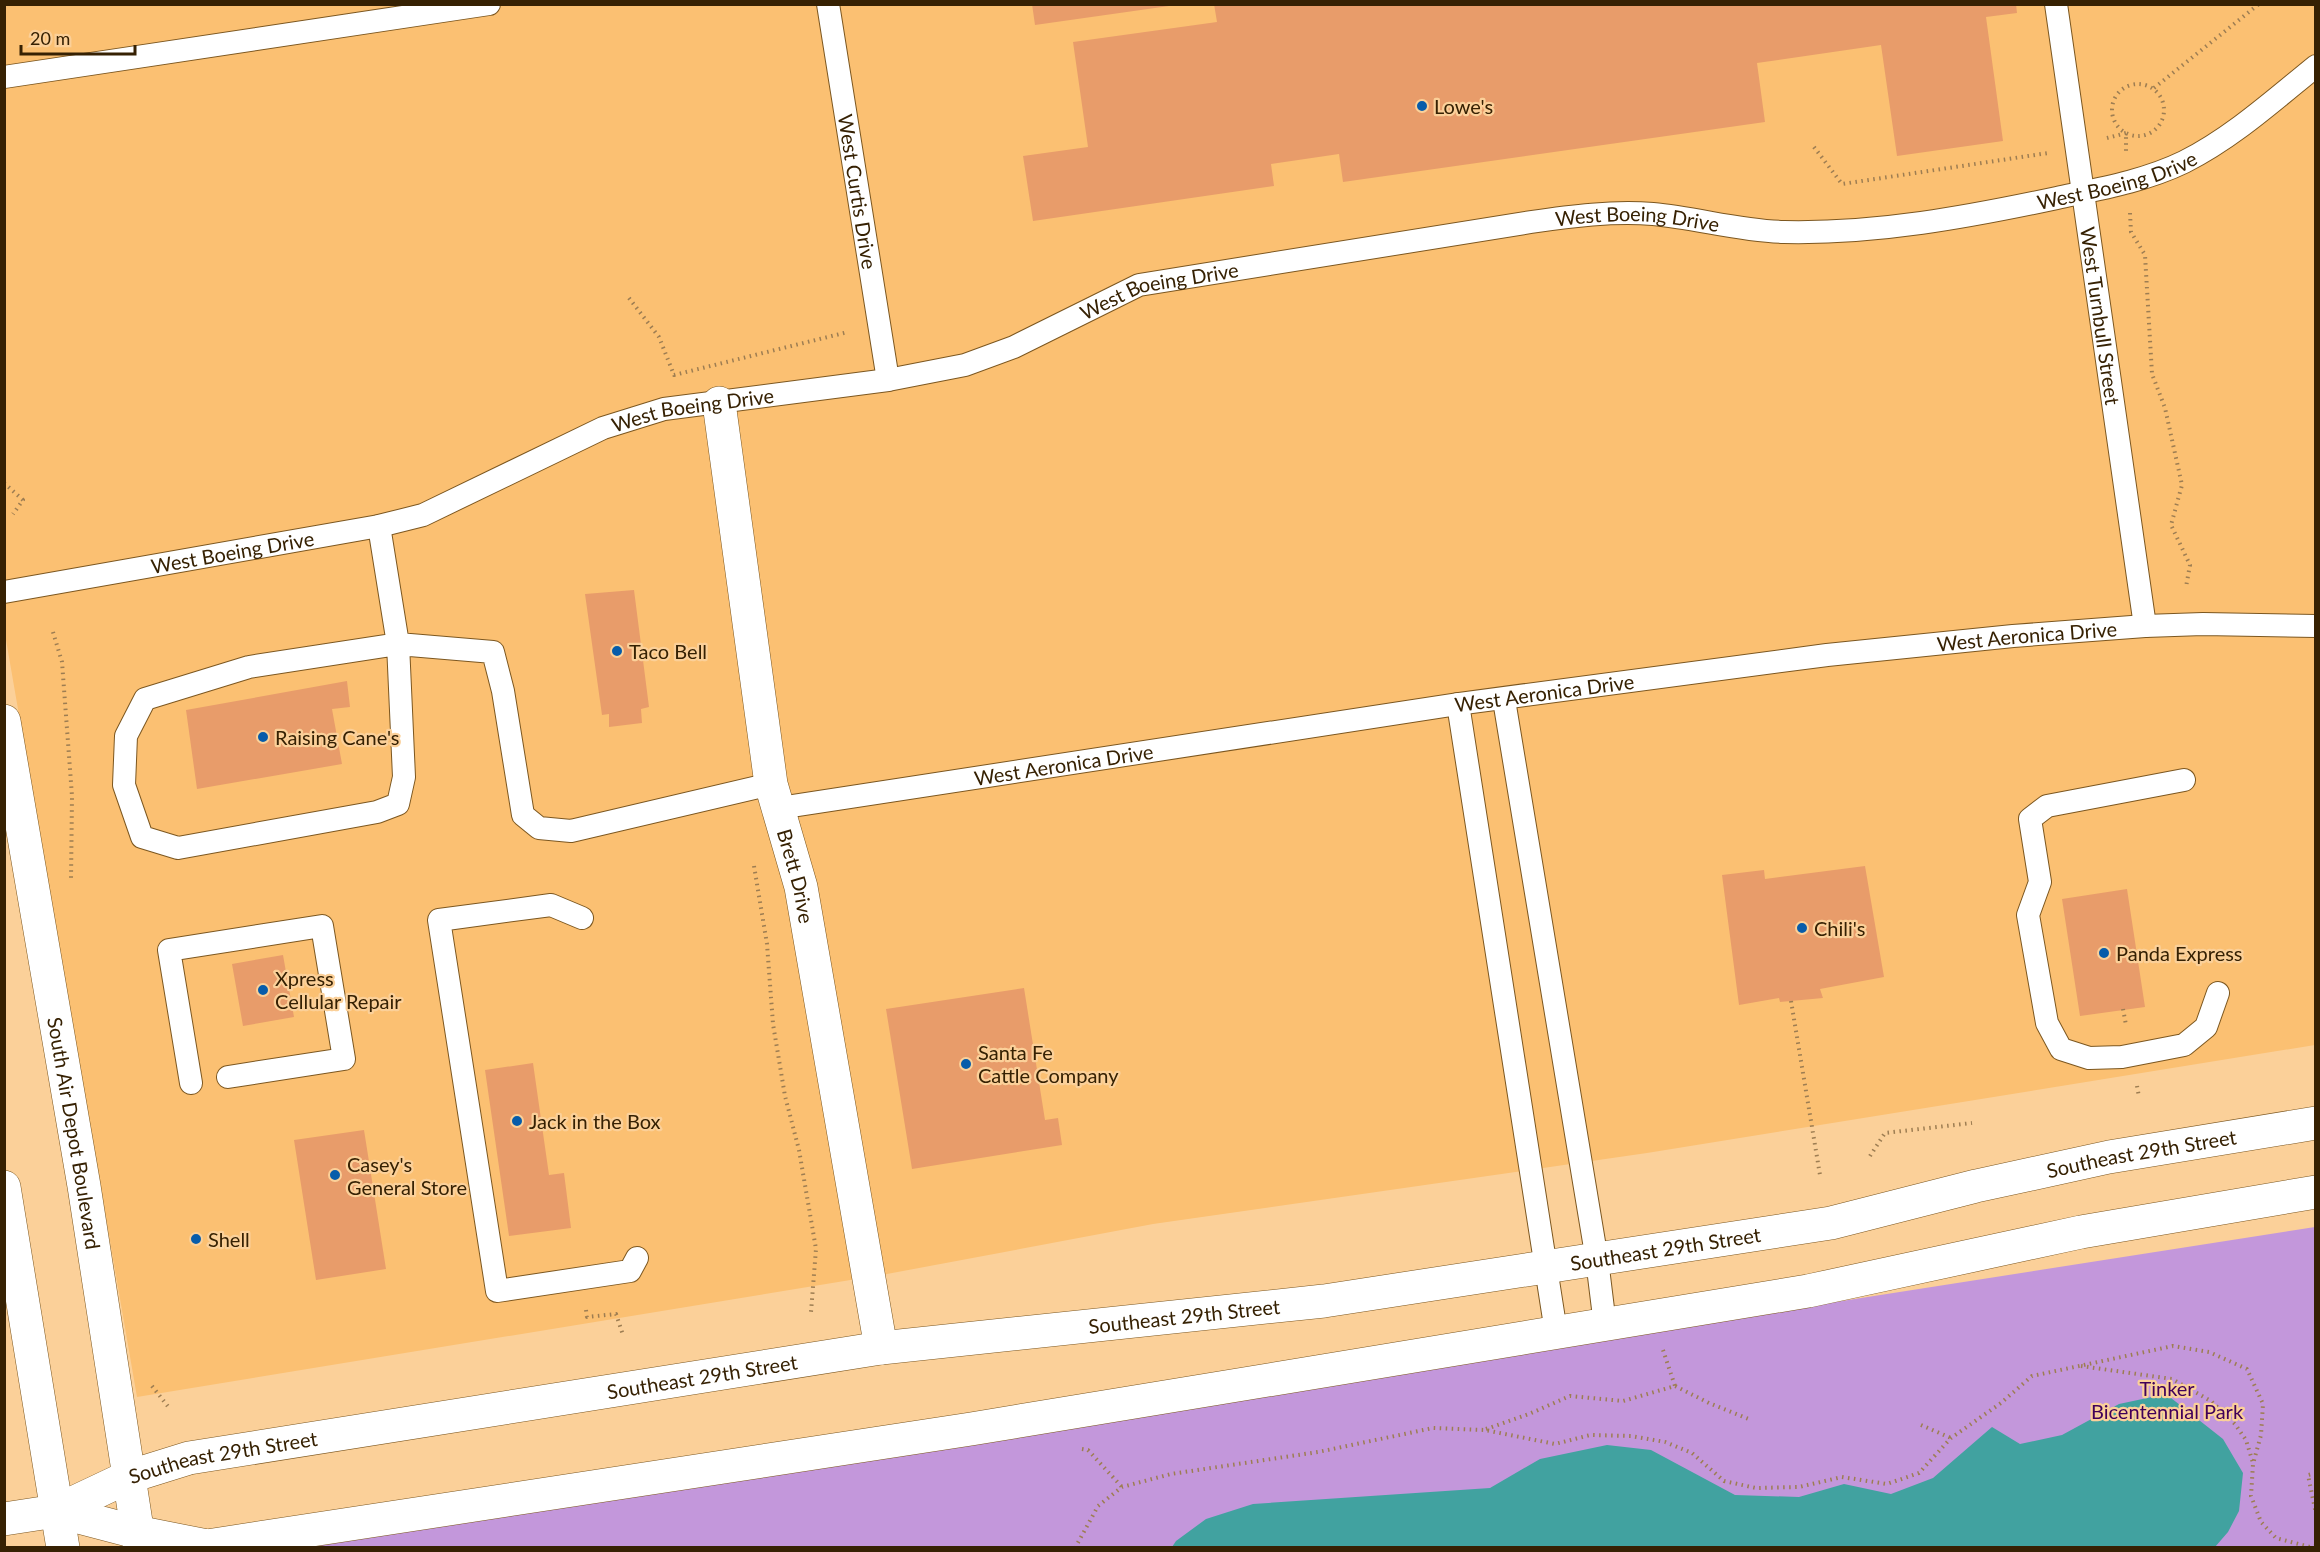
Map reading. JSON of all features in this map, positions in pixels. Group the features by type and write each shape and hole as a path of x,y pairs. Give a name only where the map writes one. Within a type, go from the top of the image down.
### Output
{"main road":[{"name":"Brett Drive","path":"719,403 775,796 801,887 881,1348"},
{"name":"South Air Depot Boulevard","path":"4,721 84,1186 138,1540"},
{"name":"Southeast 29th Street","path":"4,1519 56,1511 129,1477 189,1458 881,1348 1324,1301 1832,1223 1976,1186 2109,1157 2316,1123"},
{"path":"4,1187 63,1548"},
{"name":"Southeast 29th Street","path":"56,1511 138,1540 207,1546 971,1429 1808,1291 2081,1232 2316,1192"}],"lane":[{"path":"4,77 489,4"},
{"name":"West Curtis Drive","path":"828,4 888,380"},
{"name":"West Turnbull Street","path":"2056,4 2145,626"},
{"name":"West Boeing Drive","path":"4,592 379,526 423,514 603,428 664,409 888,380 965,365 1014,347 1139,285 1594,213 1653,214 1772,231 1817,232 1970,216 2083,193 2150,176 2192,157 2227,135 2316,66"},
{"path":"379,526 398,644 404,777 398,804 377,812 178,848 142,837 124,785 126,736 145,699 249,667 398,644"},
{"name":"West Aeronica Drive","path":"398,644 493,652 503,691 524,815 539,828 571,831 775,796 1827,655 2013,636 2145,626 2203,624 2316,626"},
{"path":"1504,700 1597,1260 1605,1325"},
{"path":"1458,704 1556,1332"},
{"path":"2184,780 2047,806 2030,819 2040,882 2028,915 2047,1023 2061,1049 2089,1059 2122,1056 2184,1045 2206,1026 2218,993"},
{"path":"582,918 551,905 439,921 497,1291 630,1271 637,1258"},
{"path":"191,1083 169,950 322,926 344,1059 228,1077"}],"path":[{"path":"2154,88 2259,4"},
{"path":"2137,83 2154,88 2164,102 2163,120 2151,133 2143,136 2126,133 2114,121 2112,113 2115,96 2128,85 2137,83"},
{"path":"1814,147 1842,184 2047,153 2126,133"},
{"path":"2126,133 2131,232 2145,255 2152,374 2165,408 2182,485 2171,525 2190,566 2186,587"},
{"path":"629,298 658,337 674,375 879,324"},
{"path":"4,483 23,500 13,514"},
{"path":"753,860 767,944 774,1023 785,1096 799,1150 816,1248 811,1312"},
{"path":"1791,1001 1820,1175"},
{"path":"1870,1156 1885,1133 1972,1123"},
{"path":"1661,1343 1676,1386"},
{"path":"1075,1548 1098,1506 1122,1487 1171,1474 1318,1452 1432,1428 1485,1430 1555,1444 1590,1435 1631,1436 1665,1442 1692,1453 1724,1481 1756,1488 1799,1487 1842,1477 1887,1484 1919,1473 1951,1438 2001,1403 2032,1376 2173,1346 2209,1352 2247,1369 2263,1404 2261,1435 2253,1464 2251,1496 2261,1522 2276,1538 2310,1548 2316,1546"},
{"path":"2077,1365 2172,1379 2211,1401 2235,1424 2246,1440 2253,1464"},
{"path":"1485,1430 1570,1396 1623,1401 1676,1386 1709,1403 1751,1420"},
{"path":"2316,1410 2316,1416"},
{"path":"1921,1425 1951,1438"},
{"path":"2316,1473 2308,1475 2316,1514"}],"shaded area":[{"path":"4,5 2315,5 2315,1045 1647,1153 1153,1224 887,1274 137,1397 5,634"}],"green space":[{"name":"Tinker Bicentennial Park","path":"2315,1227 2315,1547 267,1547"}],"water":[{"path":"2166,1394 2223,1439 2243,1473 2239,1511 2228,1532 2215,1547 1172,1547 1176,1541 1206,1519 1253,1504 1490,1488 1540,1459 1607,1445 1651,1450 1735,1495 1799,1497 1844,1484 1891,1494 1933,1478 1992,1427 2020,1444 2062,1435 2119,1404"}],"building":[{"path":"1032,4 1169,4 1169,6 1035,25"},
{"name":"Lowe's","path":"1214,4 2016,4 2017,13 1986,17 2003,141 1897,156 1881,45 1757,63 1765,122 1343,182 1339,154 1271,164 1274,186 1033,221 1023,156 1088,147 1073,42 1217,22"},
{"name":"Taco Bell","path":"634,590 649,707 641,709 642,723 609,727 609,714 602,715 585,594"},
{"name":"Raising Cane's","path":"347,681 350,707 332,709 342,764 197,789 186,710"},
{"name":"Chili's","path":"1865,866 1884,977 1820,989 1823,998 1780,1002 1779,998 1739,1005 1722,875 1764,870 1765,879"},
{"name":"Panda Express","path":"2127,889 2145,1007 2080,1016 2062,899"},
{"name":"Xpress Cellular Repair","path":"283,955 294,1017 243,1026 232,964"},
{"name":"Santa Fe Cattle Company","path":"1024,988 1045,1120 1058,1118 1062,1145 912,1169 886,1009"},
{"name":"Jack in the Box","path":"533,1063 549,1175 564,1173 571,1228 509,1236 485,1070"},
{"name":"Casey's General Store","path":"364,1130 386,1269 316,1280 294,1140"}],"place":[{"name":"Lowe's","path":"1422,106"},
{"name":"Taco Bell","path":"617,651"},
{"name":"Raising Cane's","path":"263,737"},
{"name":"Chili's","path":"1802,928"},
{"name":"Panda Express","path":"2104,953"},
{"name":"Xpress Cellular Repair","path":"263,990"},
{"name":"Santa Fe Cattle Company","path":"966,1064"},
{"name":"Jack in the Box","path":"517,1121"},
{"name":"Casey's General Store","path":"335,1175"},
{"name":"Shell","path":"196,1239"}]}
